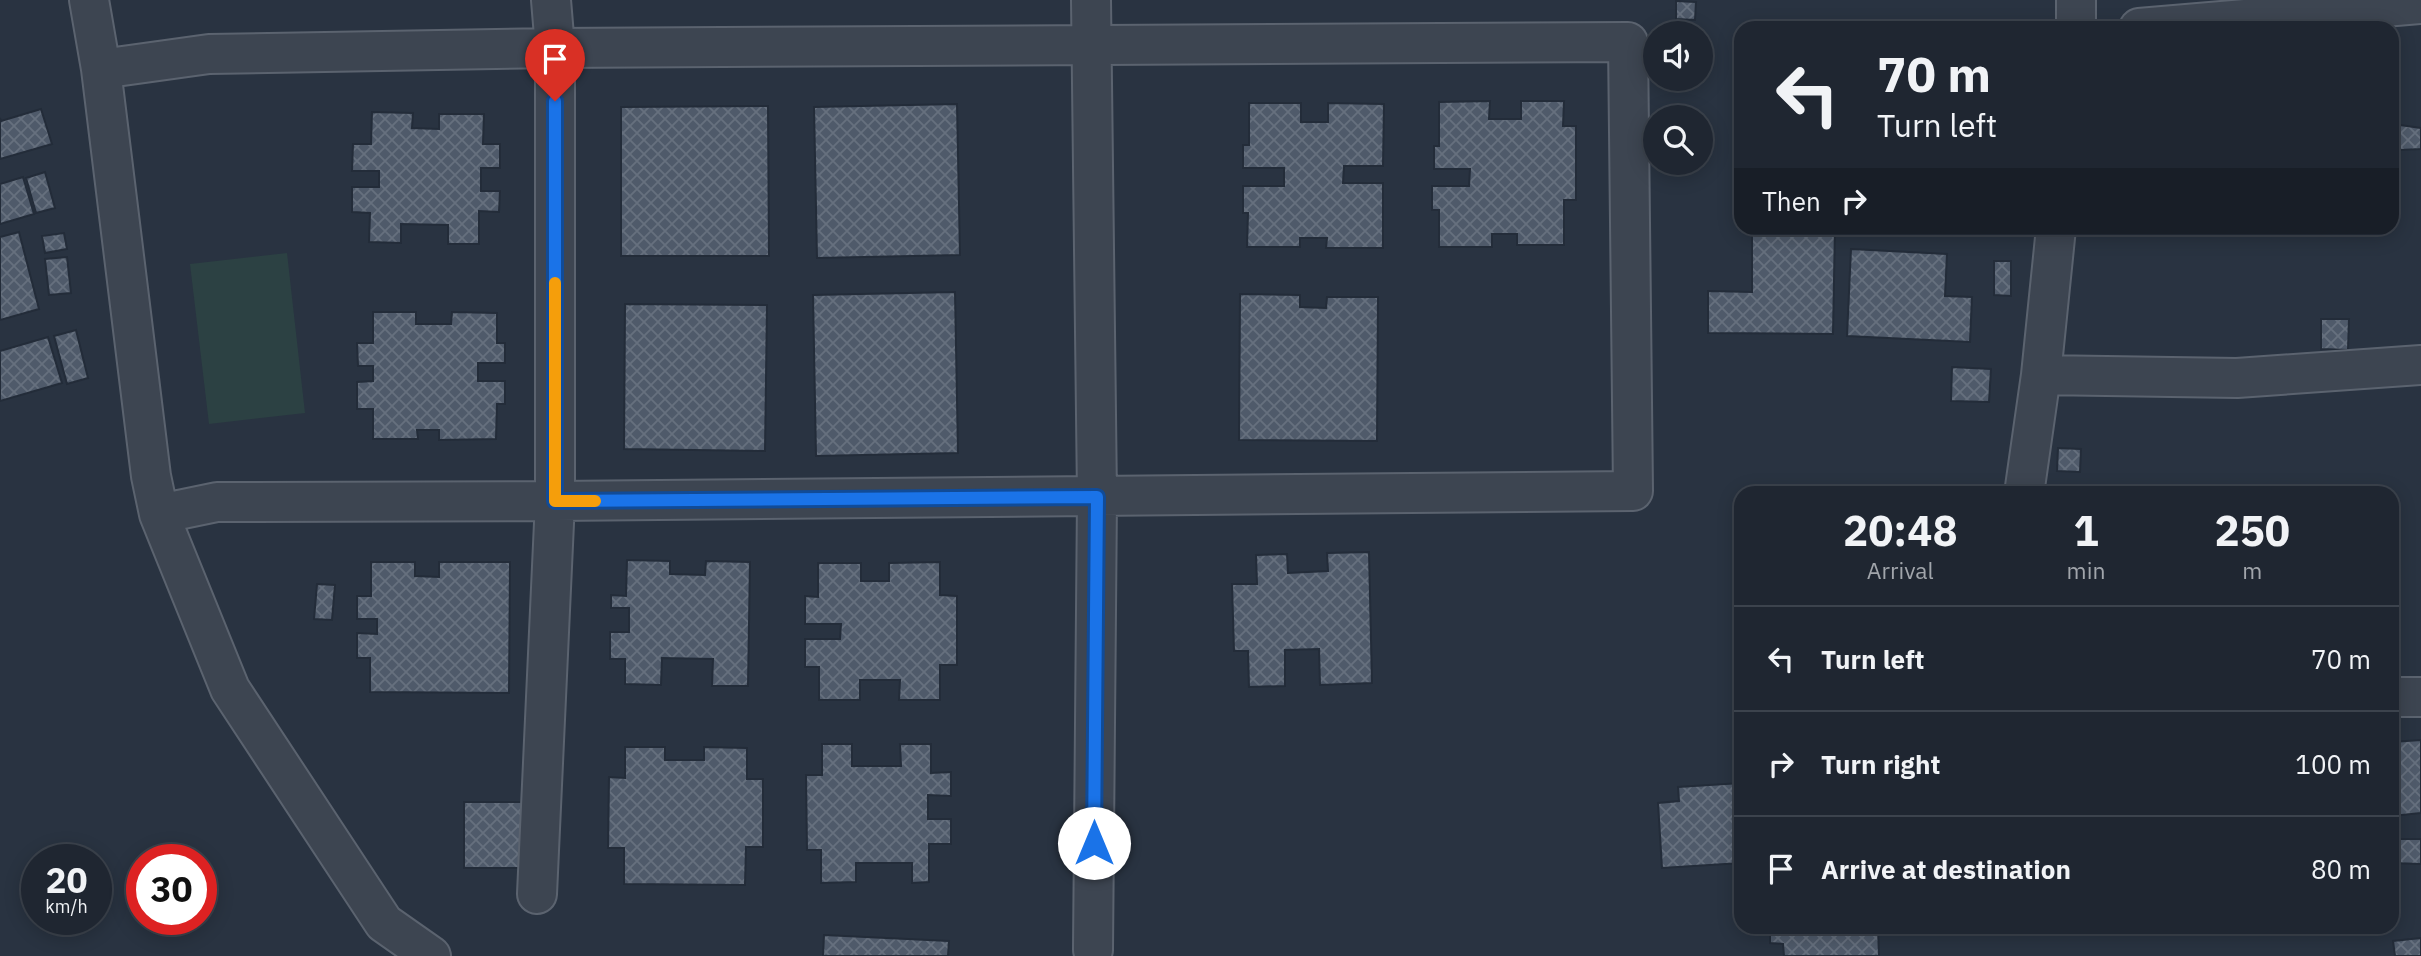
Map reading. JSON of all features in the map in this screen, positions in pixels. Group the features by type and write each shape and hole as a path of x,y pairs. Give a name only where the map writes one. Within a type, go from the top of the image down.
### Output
{"street":[{"path":"89,0 102,69 151,476 159,514 230,689 384,923 431,956"},
{"path":"537,894 555,501 555,48 551,0"},
{"path":"1091,0 1097,497 1093,950"},
{"path":"2076,0 2076,21"},
{"path":"2221,21 2421,4"},
{"path":"102,69 209,54 555,48 1628,42 1633,491 217,502 159,514"},
{"path":"2025,486 2041,375 2055,235"},
{"path":"2041,375 2237,378 2421,365"},
{"path":"2399,697 2421,697"}],"green space":[{"path":"287,253 305,413 209,424 190,264"}],"building":[{"path":"1676,1 1696,2 1695,20 1676,19"},
{"path":"1490,101 1489,119 1521,119 1521,101 1564,101 1563,126 1576,126 1576,200 1564,200 1564,245 1517,245 1517,234 1492,234 1492,247 1439,247 1439,210 1432,210 1432,186 1469,186 1470,169 1434,169 1434,146 1439,146 1439,102"},
{"path":"1249,103 1301,103 1301,122 1328,122 1328,103 1384,104 1383,166 1344,166 1343,183 1383,183 1383,248 1326,248 1327,238 1300,238 1300,247 1247,247 1248,213 1243,213 1243,186 1284,186 1284,168 1243,168 1243,145 1249,145"},
{"path":"957,104 960,255 817,258 814,107"},
{"path":"768,106 769,256 621,256 621,107"},
{"path":"41,109 52,144 0,159 0,118 1,121"},
{"path":"372,112 413,113 412,128 439,129 439,114 484,114 483,144 500,144 500,168 481,168 481,191 500,191 499,212 479,211 479,244 448,244 448,225 401,224 401,243 369,242 370,213 352,212 352,187 379,187 379,171 352,171 353,144 371,144"},
{"path":"2400,125 2421,128 2421,149 2400,150"},
{"path":"45,172 55,208 36,213 26,178"},
{"path":"23,177 34,214 0,224 0,184"},
{"path":"19,232 39,309 0,320 0,237"},
{"path":"64,233 67,249 45,253 42,236"},
{"path":"1752,235 1835,235 1833,334 1708,333 1708,291 1752,292"},
{"path":"1851,249 1947,254 1945,296 1972,297 1970,342 1847,336"},
{"path":"67,257 71,293 49,295 45,259"},
{"path":"1994,261 2011,261 2011,296 1994,295"},
{"path":"955,292 958,453 816,456 813,295"},
{"path":"1240,294 1300,295 1300,307 1326,308 1327,297 1378,297 1377,441 1239,440"},
{"path":"625,304 767,305 765,451 624,449"},
{"path":"373,312 416,312 416,324 451,324 452,312 497,313 497,343 505,343 505,363 478,363 478,381 505,381 505,404 497,404 496,439 439,440 439,430 417,430 418,439 373,439 373,409 357,409 357,382 373,381 373,366 358,366 357,343 373,343"},
{"path":"2321,319 2349,319 2348,350 2321,349"},
{"path":"76,330 88,378 67,384 54,336"},
{"path":"48,337 62,383 0,401 0,351"},
{"path":"1952,367 1991,369 1989,402 1951,401"},
{"path":"2058,448 2081,449 2080,472 2057,471"},
{"path":"1369,552 1372,683 1320,685 1319,649 1285,650 1285,686 1249,687 1248,651 1234,651 1232,584 1257,584 1256,555 1287,554 1288,573 1328,571 1327,553"},
{"path":"627,560 670,561 670,574 705,575 706,561 750,562 748,686 712,686 713,659 662,658 661,685 625,684 625,659 610,659 610,632 629,632 629,608 611,608 611,595 626,596"},
{"path":"371,562 415,562 415,576 439,577 439,562 510,562 509,693 370,692 370,658 357,658 357,633 377,634 377,619 357,619 357,596 371,596"},
{"path":"940,562 940,595 957,596 957,665 940,665 940,700 899,700 900,680 860,680 860,700 819,700 819,667 805,667 805,639 840,639 841,624 805,624 805,596 818,597 818,563 861,563 861,581 889,581 889,563"},
{"path":"317,584 335,585 332,620 314,619"},
{"path":"2421,740 2421,813 2399,815 2399,742"},
{"path":"822,744 852,744 852,766 901,766 900,744 931,744 931,773 951,772 951,796 928,795 928,819 951,819 951,844 929,844 929,882 912,883 912,863 856,863 856,882 821,883 821,850 807,850 806,775 822,775"},
{"path":"625,747 665,747 665,760 704,760 704,747 747,748 747,779 763,779 763,847 746,847 745,885 624,884 624,848 608,848 609,777 625,778"},
{"path":"1734,783 1734,863 1662,868 1658,803 1679,801 1678,787"},
{"path":"464,802 524,802 524,868 464,868"},
{"path":"2399,839 2421,839 2421,864 2399,863"},
{"path":"1770,934 1878,934 1879,956 1784,956 1783,944 1770,943"},
{"path":"824,935 949,941 948,956 823,956"},
{"path":"2421,938 2421,956 2395,956 2393,941"}],"slow traffic":[{"path":"555,283 555,501 595,501"}],"route":[{"path":"555,101 555,501 1097,497 1094,843"}]}
